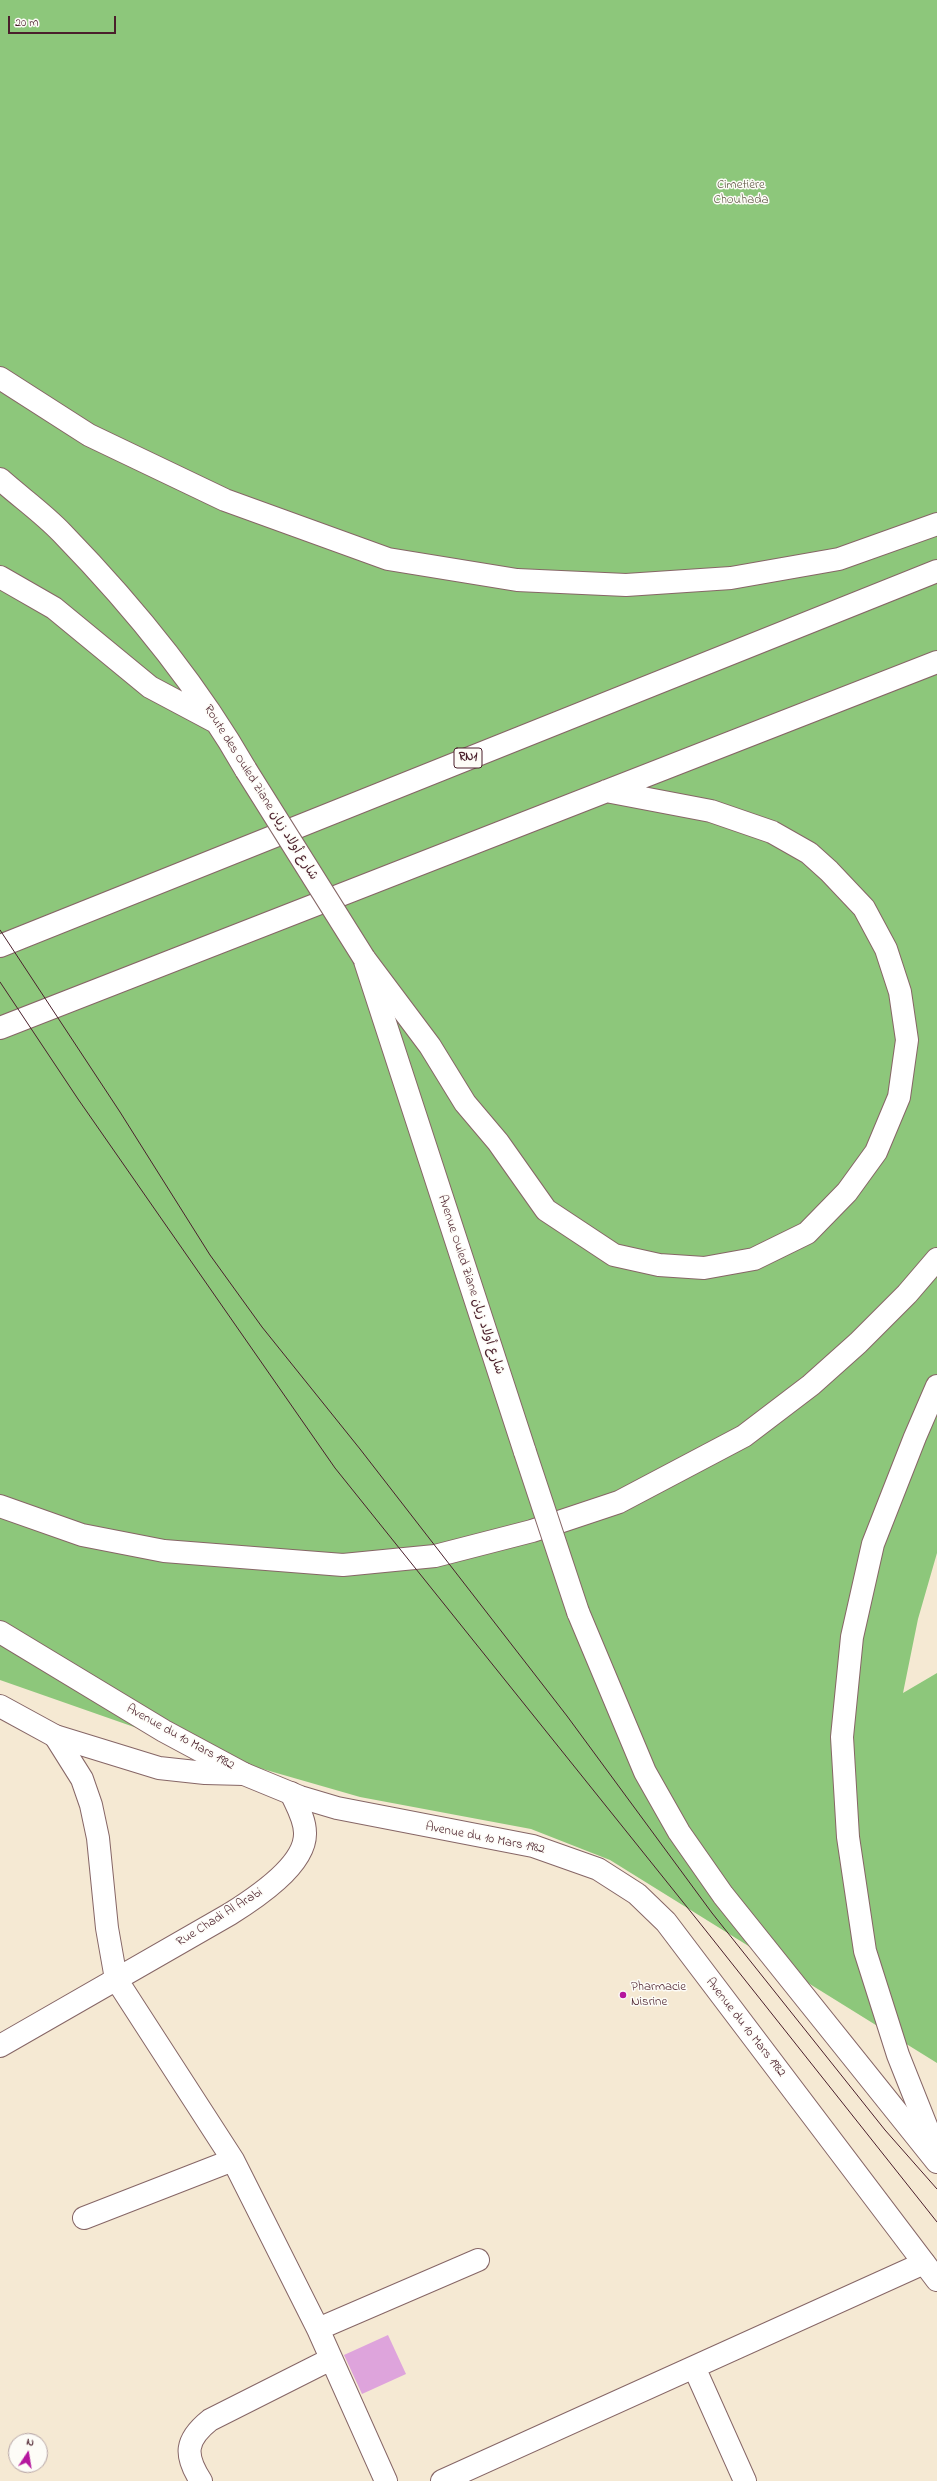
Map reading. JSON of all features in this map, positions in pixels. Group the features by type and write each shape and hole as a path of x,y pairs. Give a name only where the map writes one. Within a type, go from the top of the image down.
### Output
{"main road":[{"path":"0,378 89,435 225,500 388,559 517,580 626,585 730,578 839,559 937,524"},
{"name":"Route des Ouled Ziane شارع أولاد زيان","path":"0,479 61,532 136,615 220,724 246,770 364,958"},
{"name":"RN1","path":"0,946 937,571"},
{"path":"0,578 54,608 150,686 220,724"},
{"path":"0,1028 937,662"},
{"path":"364,958 430,1046 465,1104 498,1142 546,1210 614,1255 659,1265 704,1268 754,1259 807,1233 847,1192 876,1152 899,1097 907,1040 900,992 886,949 864,908 829,871 809,853 772,832 711,811 606,791"},
{"name":"Avenue Ouled Ziane شارع أولاد زيان","path":"364,958 578,1612 645,1772 679,1832 723,1895 937,2162"},
{"path":"0,1506 82,1535 164,1551 343,1565 435,1556 525,1533 619,1502 744,1436 811,1385 858,1343 907,1294 937,1259"},
{"path":"937,1386 915,1436 874,1544 852,1637 842,1737 848,1837 865,1951 898,2055 937,2153"},
{"name":"Avenue du 10 Mars 1982","path":"0,1632 164,1731 244,1774 291,1793 338,1808 390,1820 533,1846 598,1869 637,1894 666,1922 931,2272"},
{"path":"0,1706 55,1736 159,1768 205,1774 244,1774"},
{"path":"55,1736 82,1779 91,1805 98,1838 108,1928 116,1979 233,2160 318,2329 384,2480"},
{"name":"Rue Chadi Al Arabi","path":"0,2046 230,1914 257,1897 284,1874 302,1849 305,1834 302,1817 291,1793"},
{"path":"84,2218 233,2160"},
{"path":"318,2329 478,2260"},
{"path":"442,2481 694,2367 931,2272"},
{"path":"201,2481 192,2466 188,2454 198,2430 210,2420 331,2359"},
{"path":"694,2367 745,2481"}],"green space":[{"name":"Cimetière Chouhada","path":"0,0 937,0 937,1553 918,1619 903,1693 937,1673 937,2063 610,1860 531,1829 360,1797 214,1755 0,1680"}],"building":[{"path":"388,2335 406,2374 362,2394 344,2355"}],"tram line":[{"path":"0,930 120,1112 210,1255 262,1327 360,1449 567,1716 712,1913 885,2130 937,2189"},
{"path":"0,982 78,1099 335,1468 937,2222"}],"place":[{"name":"Pharmacie Nisrine","path":"623,1995"}]}
